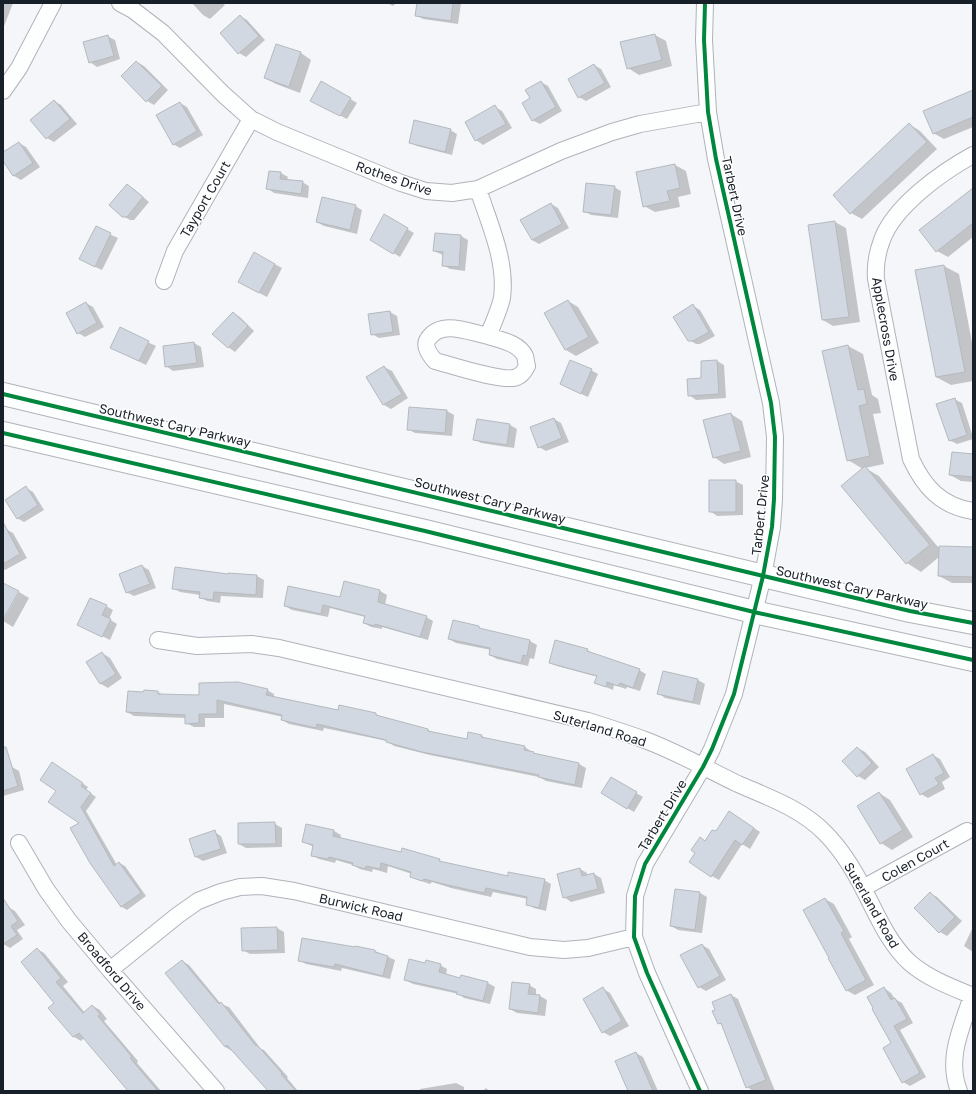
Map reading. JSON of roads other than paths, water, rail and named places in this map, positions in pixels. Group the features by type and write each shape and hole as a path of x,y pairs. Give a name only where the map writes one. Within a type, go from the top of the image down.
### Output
{"main road":[{"name":"Southwest Cary Parkway","path":"3,394 910,611 973,623"},
{"path":"3,433 425,531 754,612 973,660"}],"street":[{"path":"3,91 19,68 53,3"},
{"name":"Rothes Drive","path":"120,3 133,10 163,33 223,94 251,119 277,132 401,183 426,191 452,193 478,189 567,148 612,132 640,124 708,112"},
{"name":"Tarbert Drive","path":"700,1091 647,973 634,938 635,896 645,864 703,767 712,749 734,694 763,576 772,527 775,437 771,403 716,159 708,112 704,40 705,3"},
{"name":"Tayport Court","path":"164,281 175,251 251,119"},
{"name":"Applecross Drive","path":"973,155 946,171 912,199 897,215 882,239 875,268 876,280 911,459 917,472 934,493 953,506 973,511"},
{"path":"478,189 495,242 502,277 501,299 488,336"},
{"path":"440,328 452,328 488,336 518,348 525,356 527,366 518,377 509,379 495,377 435,361 426,348 426,341 433,332 440,328"},
{"name":"Suterland Road","path":"158,640 197,646 252,644 279,648 588,721 646,740 787,806 815,824 825,833 841,852 864,888 884,928 895,946 910,962 930,977 973,996"},
{"name":"Colen Court","path":"864,888 967,831"},
{"name":"Broadford Drive","path":"19,843 46,889 69,921 216,1091"},
{"name":"Burwick Road","path":"110,970 178,915 198,901 221,892 262,886 294,891 530,947 564,950 588,948 634,938"},
{"path":"959,1091 954,1075 954,1052 973,996"}]}
